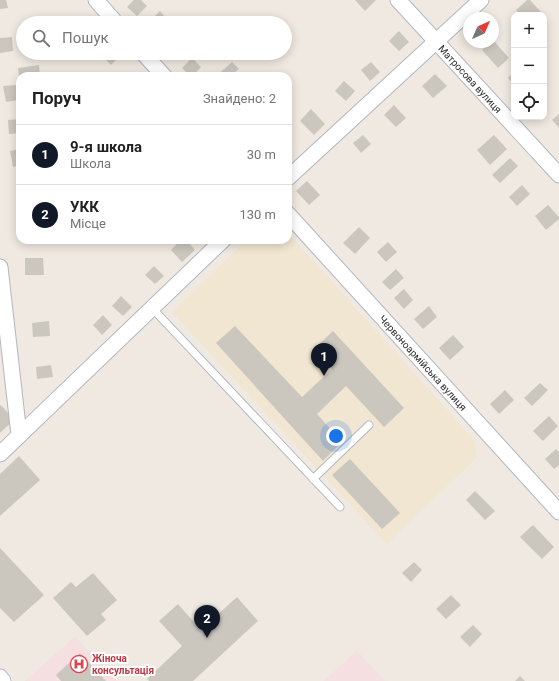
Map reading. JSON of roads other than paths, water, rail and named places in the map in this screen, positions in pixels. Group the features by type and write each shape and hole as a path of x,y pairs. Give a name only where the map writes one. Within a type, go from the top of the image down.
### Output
{"street":[{"path":"96,0 110,16"},
{"name":"Матросова вулиця","path":"398,0 559,175"},
{"path":"292,174 481,0"},
{"path":"149,60 160,72"},
{"name":"Червоноармійська вулиця","path":"292,218 559,512"},
{"path":"0,454 219,244"},
{"path":"0,267 19,435"},
{"path":"0,678 3,681"}],"lane":[{"path":"152,308 340,507"},
{"path":"313,479 369,425"}],"place":[{"name":"9-я школа","path":"324,376"},
{"name":"УКК","path":"207,638"},
{"name":"Жіноча консультація","path":"79,664"}]}
